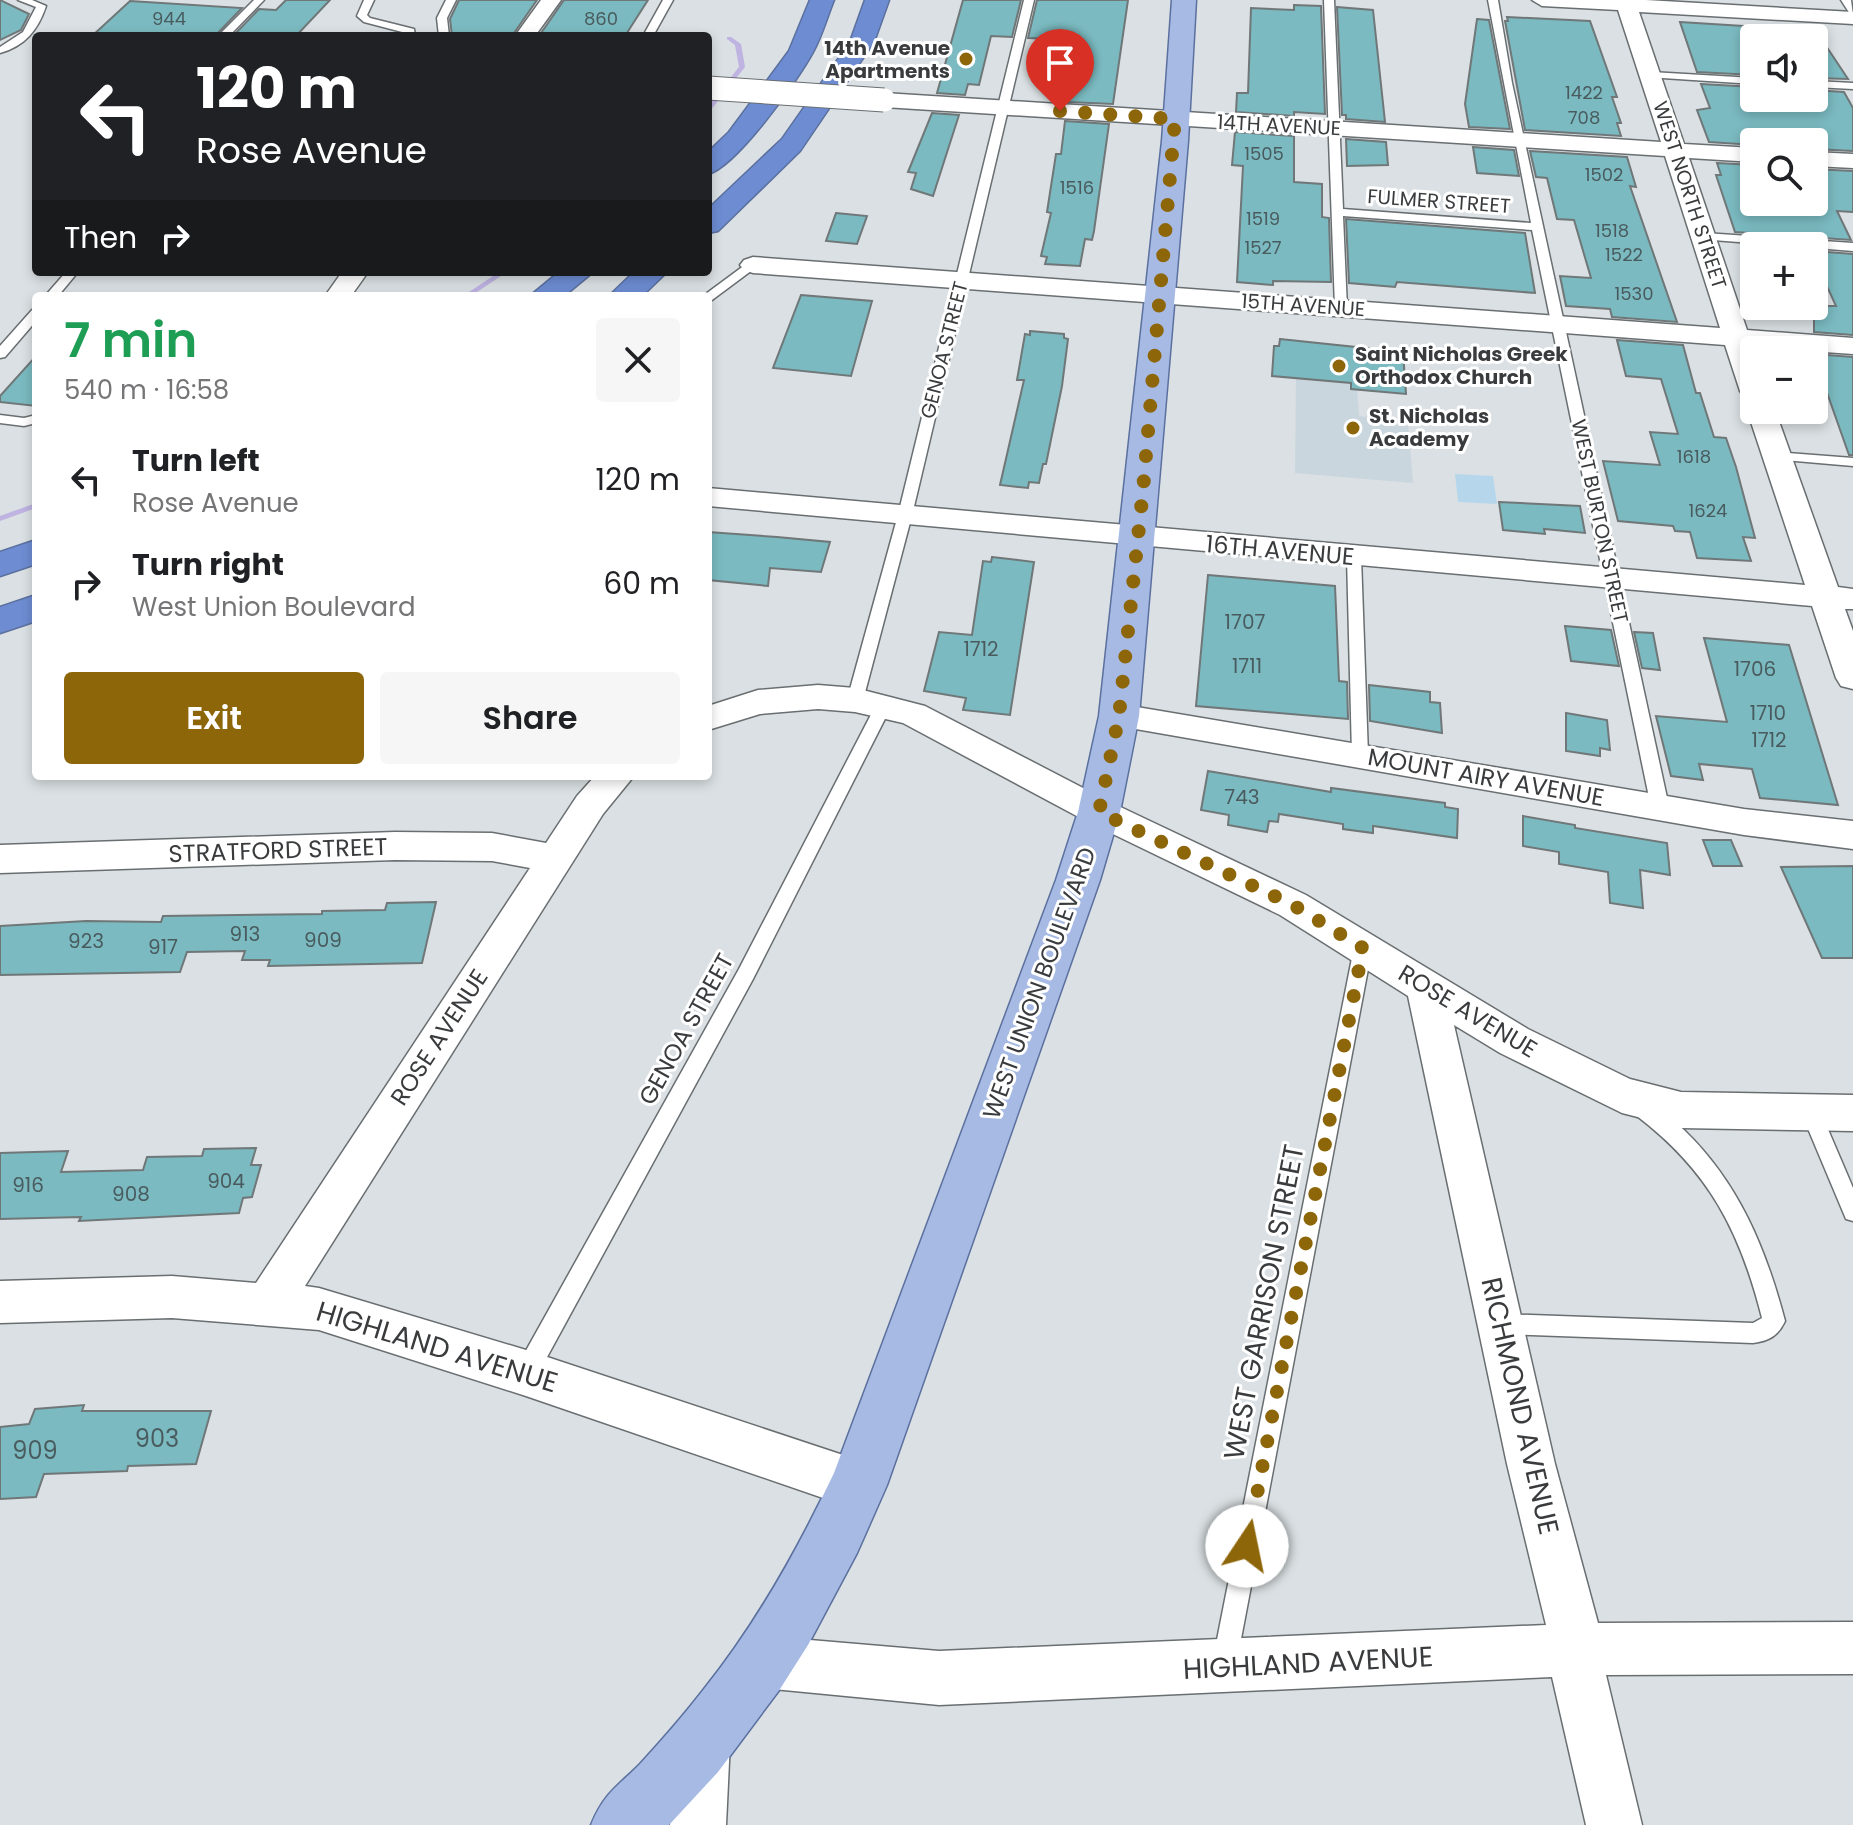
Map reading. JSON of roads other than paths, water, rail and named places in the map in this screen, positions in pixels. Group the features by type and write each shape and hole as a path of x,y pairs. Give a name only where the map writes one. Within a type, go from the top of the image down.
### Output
{"highway":[{"path":"712,162 738,138 801,52 822,0"},
{"path":"712,221 791,145 862,42 877,0"},
{"path":"550,292 572,276"},
{"path":"629,292 647,276"},
{"path":"0,565 32,553"},
{"path":"0,621 32,609"}],"main road":[{"name":"WEST UNION BOULEVARD","path":"623,1825 703,1741 763,1662 796,1611 830,1548 858,1485 1078,880 1099,812 1119,716 1138,537 1184,0"}],"street":[{"path":"528,32 551,0"},
{"path":"1542,0 1853,15"},
{"name":"WEST NORTH STREET","path":"1626,2 1740,349"},
{"name":"14TH AVENUE","path":"712,88 1740,154"},
{"path":"1828,160 1853,161"},
{"name":"15TH AVENUE","path":"753,265 1853,346"},
{"path":"1766,424 1776,456 1839,598 1853,678"},
{"name":"16TH AVENUE","path":"712,497 1839,598"},
{"name":"ROSE AVENUE","path":"712,717 758,702 780,699 870,703 913,714 1099,812 1293,905 1514,1041 1622,1095 1681,1110 1853,1113"},
{"name":"MOUNT AIRY AVENUE","path":"1119,716 1744,822 1853,835"},
{"name":"ROSE AVENUE","path":"269,1303 590,805 612,780"},
{"name":"STRATFORD STREET","path":"0,859 409,846 492,847 556,859"},
{"name":"RICHMOND AVENUE","path":"1426,987 1500,1324 1579,1650 1579,1684 1614,1825"},
{"name":"HIGHLAND AVENUE","path":"0,1302 172,1297 319,1309 526,1373 858,1485"},
{"name":"HIGHLAND AVENUE","path":"763,1662 939,1678 1579,1650 1853,1648"},
{"path":"698,1825 703,1741"}],"lane":[{"path":"0,59 17,46 36,21 41,6 23,0"},
{"path":"227,32 259,0"},
{"path":"369,0 362,16 411,32"},
{"path":"444,32 442,18 451,0"},
{"path":"650,32 668,0"},
{"name":"GENOA STREET","path":"526,1373 746,974 870,703 905,515 1029,0"},
{"path":"1329,0 1341,308"},
{"name":"WEST BURTON STREET","path":"1493,0 1660,807"},
{"path":"1846,0 1853,15"},
{"path":"0,50 32,47"},
{"path":"1651,75 1740,80"},
{"path":"1828,85 1853,86"},
{"name":"FULMER STREET","path":"1336,212 1539,227"},
{"path":"1704,237 1853,247"},
{"path":"712,294 753,265"},
{"path":"54,292 68,276"},
{"path":"0,354 32,318"},
{"path":"0,419 32,420"},
{"path":"1776,456 1853,462"},
{"path":"1354,557 1360,755"},
{"name":"WEST GARRISON STREET","path":"1224,1667 1363,948"},
{"path":"1500,1324 1765,1331 1774,1321 1766,1288 1734,1205 1715,1176 1656,1117 1622,1095"},
{"path":"1811,1112 1853,1212"}],"waterway":[{"path":"712,105 742,67 738,44 729,38"},
{"path":"472,292 498,276"},
{"path":"0,519 32,507"}],"place":[{"name":"14th Avenue Apartments","path":"966,59"},
{"name":"Saint Nicholas Greek Orthodox Church","path":"1339,366"},
{"name":"St. Nicholas Academy","path":"1353,428"}]}
